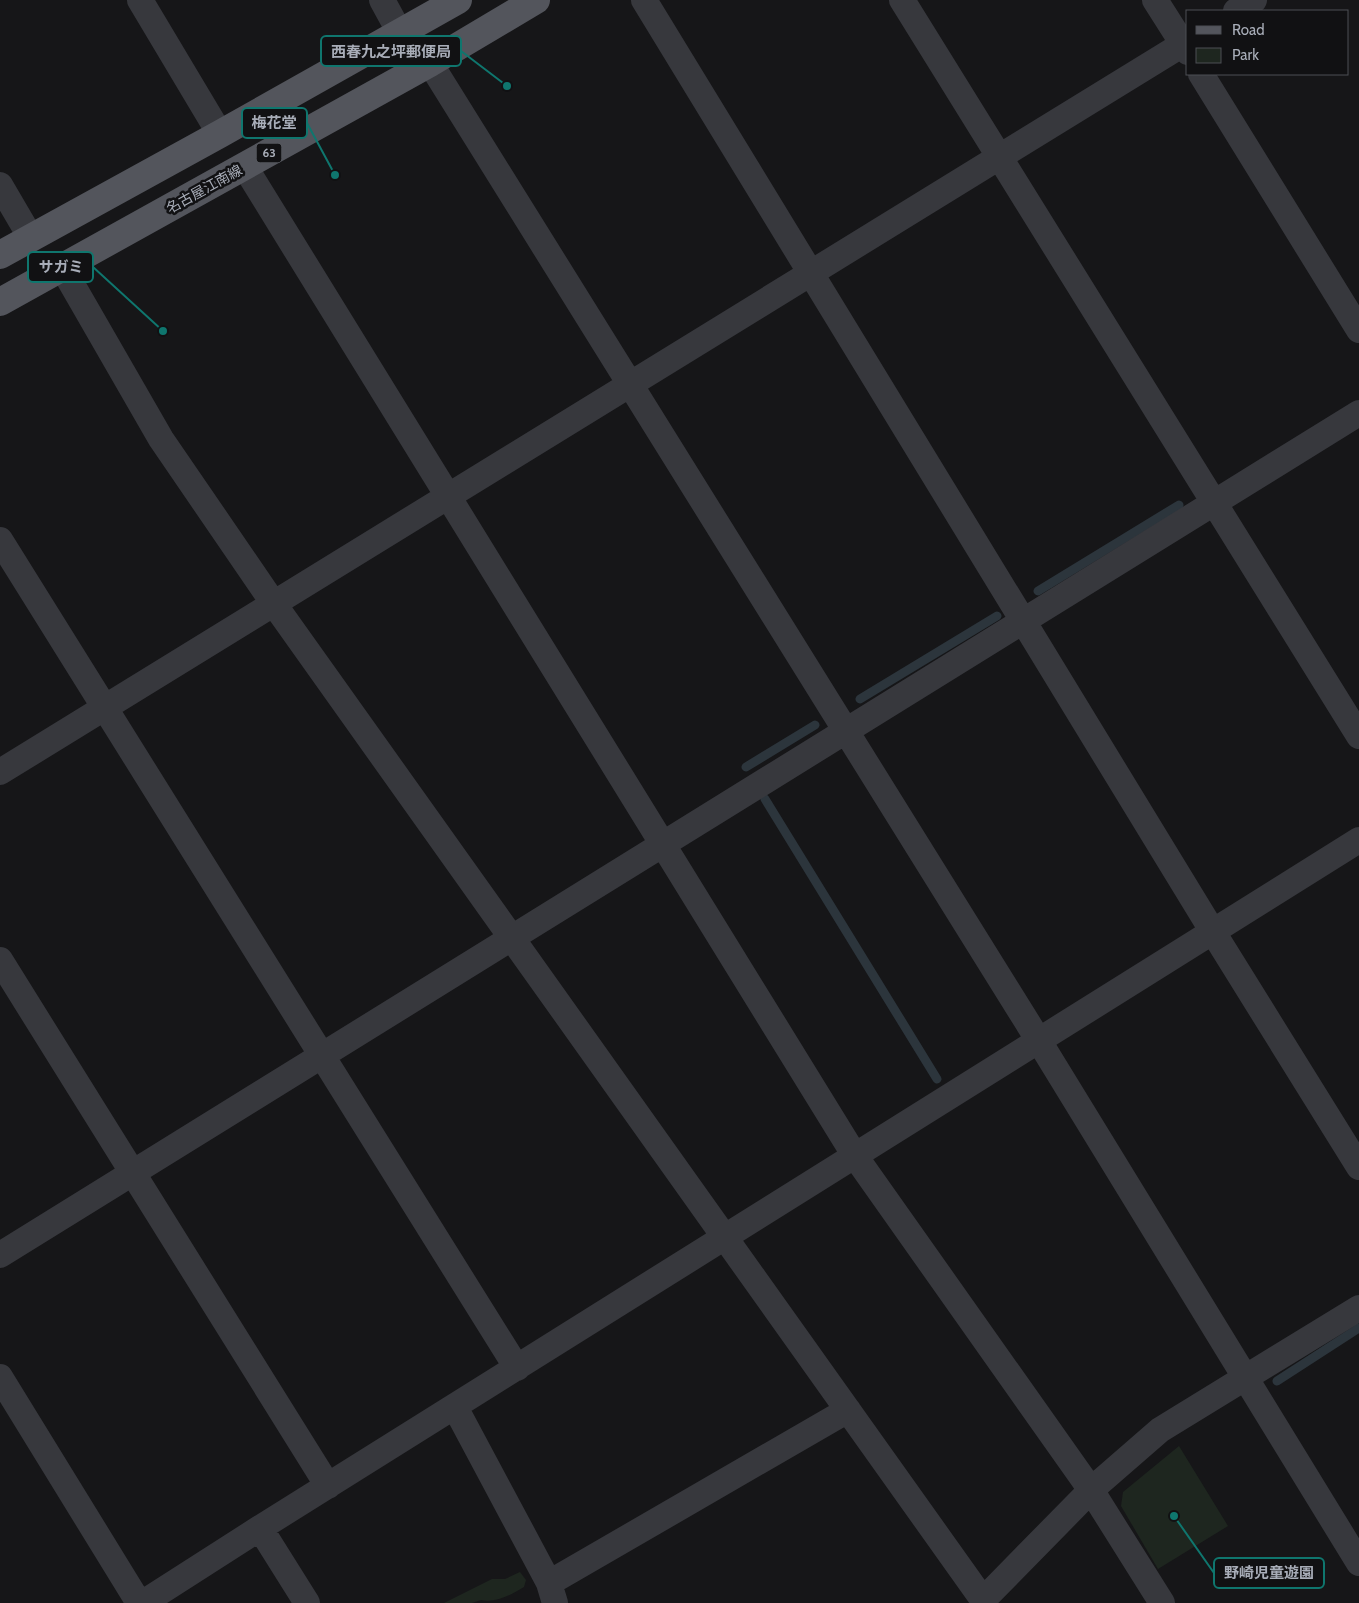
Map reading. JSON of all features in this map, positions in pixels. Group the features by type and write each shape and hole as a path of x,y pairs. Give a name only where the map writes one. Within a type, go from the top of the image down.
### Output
{"main road":[{"path":"0,255 458,0"},
{"name":"名古屋江南線","path":"0,302 430,63 536,0"}],"street":[{"path":"140,0 220,134"},
{"path":"382,0 400,33 430,63 1039,1041 1359,1563"},
{"path":"644,0 1213,932 1359,1167"},
{"path":"902,0 1359,736"},
{"path":"0,772 999,157 1186,46 1156,0"},
{"path":"1238,10 1254,0"},
{"path":"1202,75 1359,330"},
{"path":"245,166 854,1156 1091,1490 1162,1603"},
{"path":"0,185 31,238"},
{"path":"62,267 161,439 274,604 983,1601 1091,1490 1160,1430 1359,1308"},
{"path":"0,1254 1359,413"},
{"path":"0,540 517,1368"},
{"path":"143,1603 1359,840"},
{"path":"0,960 328,1486"},
{"path":"0,1377 139,1603"},
{"path":"455,1406 552,1593 848,1410"},
{"path":"260,1528 307,1603"}],"green space":[{"path":"1179,1446 1228,1526 1158,1569 1121,1506 1123,1492"},
{"path":"520,1572 526,1580 524,1587 503,1598 487,1601 481,1600 472,1603 444,1603 492,1579 505,1579"}],"waterway":[{"path":"1038,591 1179,505"},
{"path":"860,699 997,616"},
{"path":"746,767 815,725"},
{"path":"765,799 937,1079"},
{"path":"1277,1381 1359,1328"}],"place":[{"name":"西春九之坪郵便局","path":"507,86"},
{"name":"梅花堂","path":"335,175"},
{"name":"サガミ","path":"163,331"},
{"name":"野崎児童遊園","path":"1174,1516"}]}
